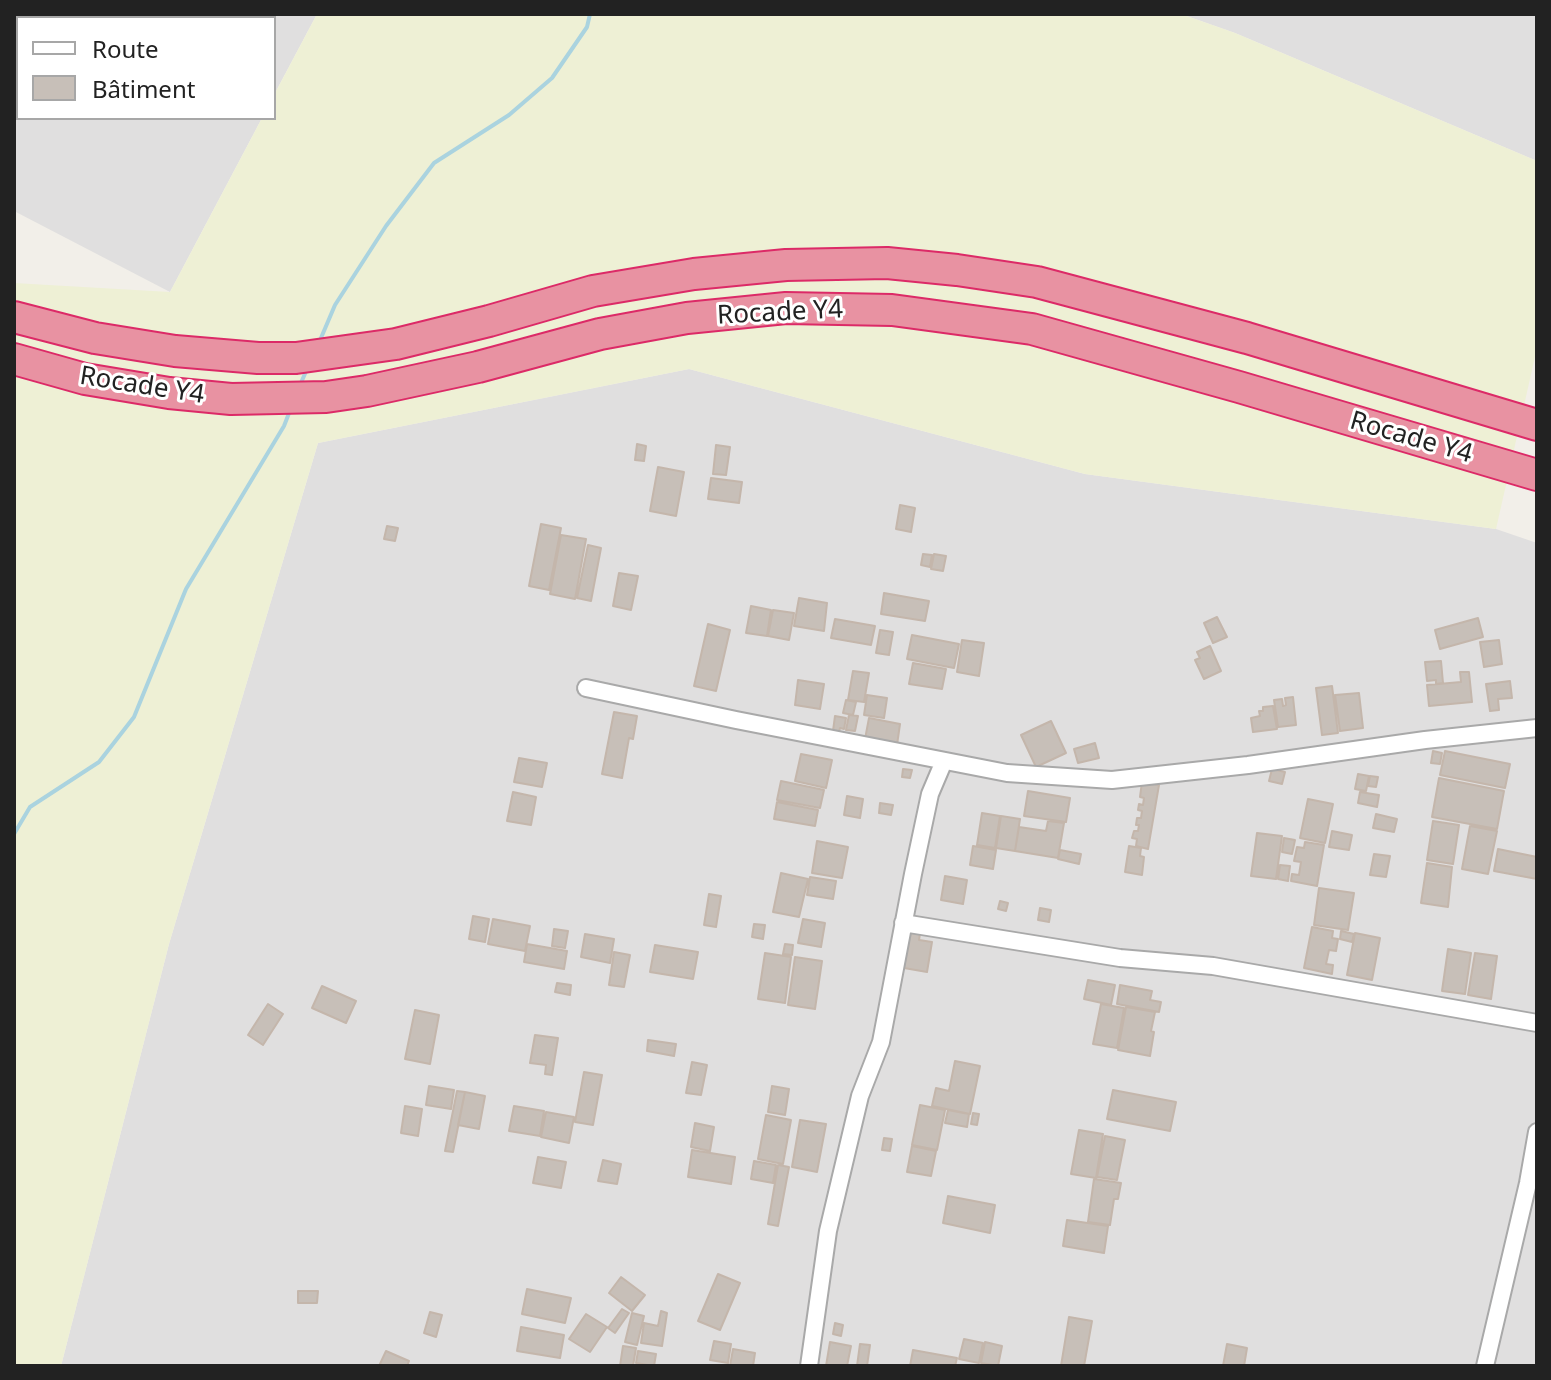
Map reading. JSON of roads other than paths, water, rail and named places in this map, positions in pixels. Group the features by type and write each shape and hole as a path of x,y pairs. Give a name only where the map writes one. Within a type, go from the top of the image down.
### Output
{"highway":[{"name":"Rocade Y4","path":"14,317 95,338 175,351 258,358 311,356 396,344 607,288 694,274 786,265 887,263 1037,282 1247,338 1537,425"},
{"name":"Rocade Y4","path":"14,359 85,379 169,393 231,399 326,397 478,367 600,334 687,318 786,308 892,310 1032,329 1537,475"}],"street":[{"path":"586,688 1007,773 1112,780 1537,728"},
{"path":"809,1366 828,1231 860,1096 881,1042 930,794 944,761"},
{"path":"903,923 1120,958 1213,966 1537,1023"},
{"path":"1485,1366 1537,1132"}],"waterway":[{"path":"318,345 335,305 386,226 434,163 509,115 552,78 587,27 590,14"},
{"path":"300,385 308,367"},
{"path":"14,834 30,807 99,762 134,717 186,589 284,426 291,408"}]}
